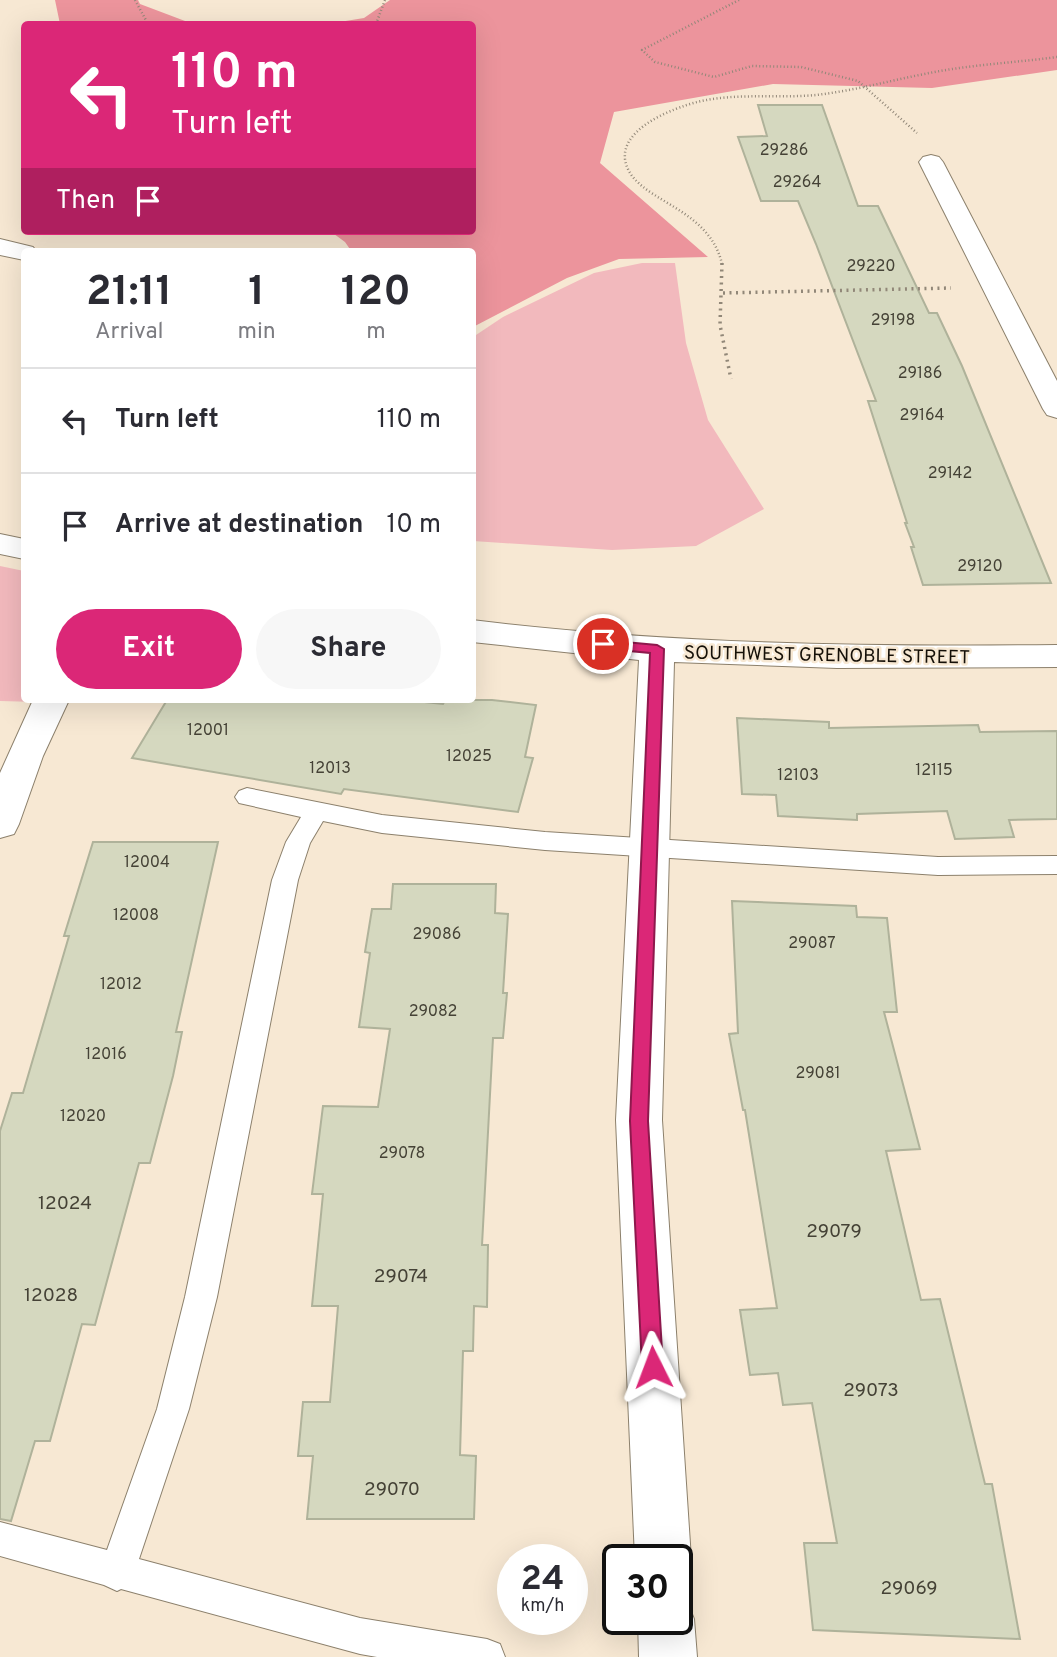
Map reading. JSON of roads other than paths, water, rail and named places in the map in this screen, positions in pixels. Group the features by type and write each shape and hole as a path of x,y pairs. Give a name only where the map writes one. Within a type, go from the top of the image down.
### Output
{"street":[{"path":"931,162 1057,409"},
{"path":"0,247 21,251"},
{"path":"0,544 21,548"},
{"name":"SOUTHWEST GRENOBLE STREET","path":"476,631 657,649 880,658 1057,656"},
{"path":"657,649 639,1121 662,1544"},
{"path":"0,824 25,756 50,703"},
{"path":"667,1635 668,1657"}],"lane":[{"path":"247,797 316,813 382,824 648,849 938,866 1057,865"},
{"path":"117,1573 173,1409 201,1297 285,880 298,842 316,813"},
{"path":"0,1539 117,1573 360,1636 487,1657"}]}
